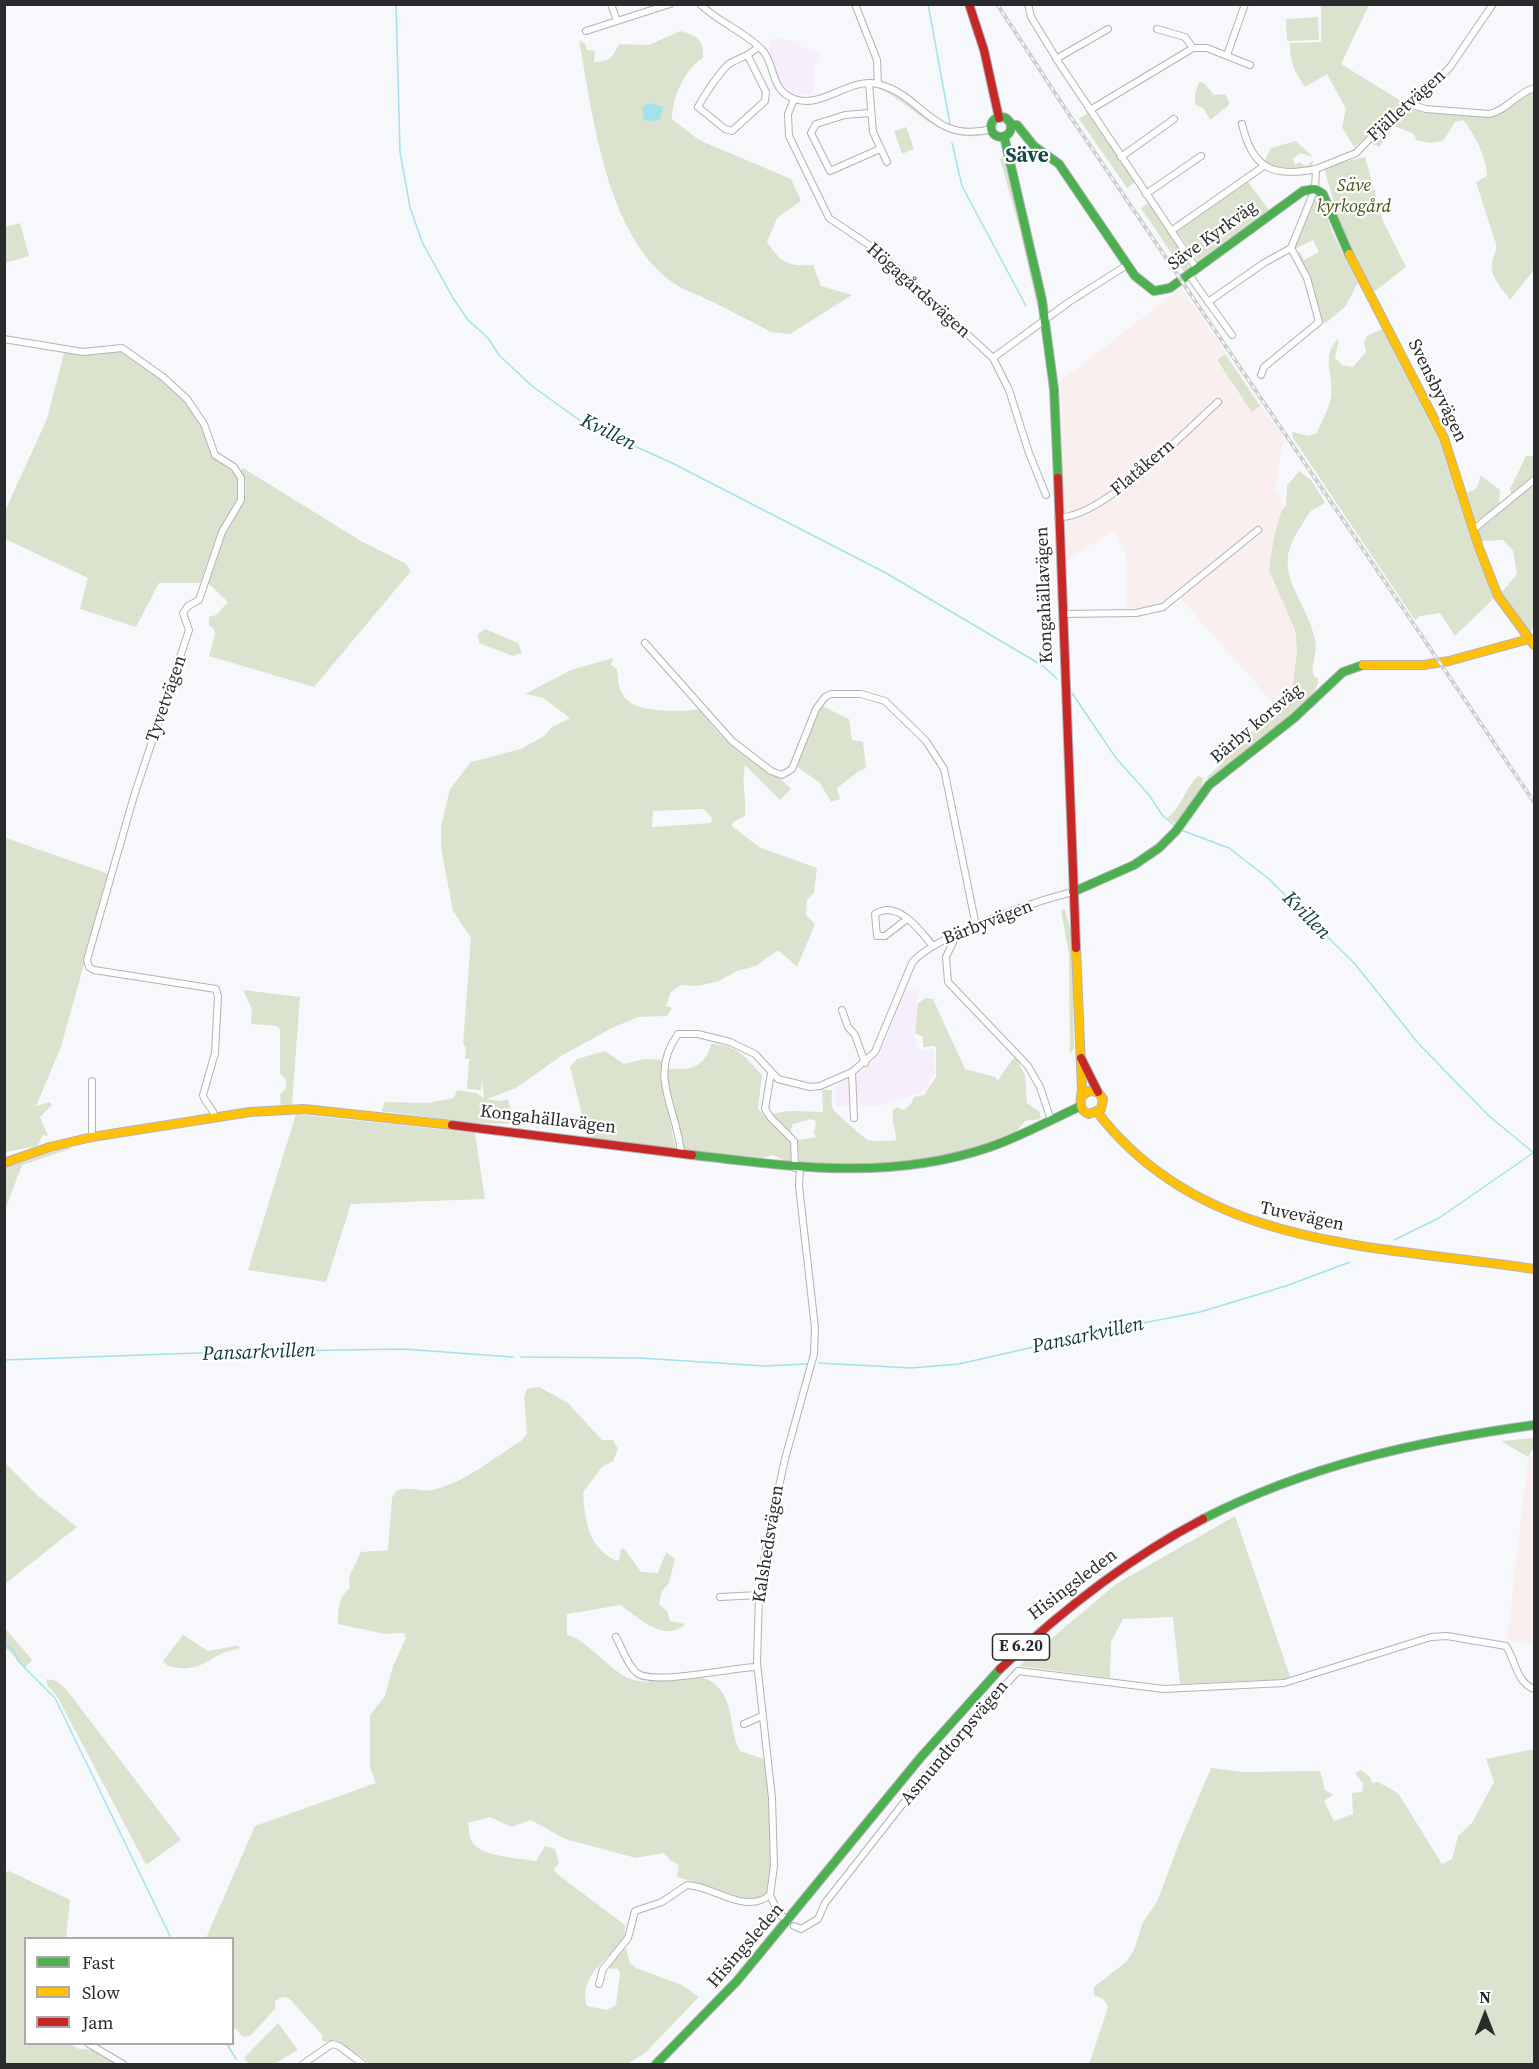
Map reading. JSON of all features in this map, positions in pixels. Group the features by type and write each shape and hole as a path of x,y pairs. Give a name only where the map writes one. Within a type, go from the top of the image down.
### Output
{"main road":[{"path":"969,4 984,50 999,118"},
{"path":"999,118 1007,119 1011,125 1009,133 1004,136 997,136 992,129 994,121 999,118"},
{"path":"1011,125 1017,125 1034,146 1063,170 1127,265"},
{"name":"Kongahällavägen","path":"1004,136 1046,319 1054,389 1081,1101"},
{"name":"Säve Kyrkväg","path":"1127,265 1144,285 1156,292 1170,288 1300,193 1314,189"},
{"name":"Svensbyvägen","path":"1314,189 1326,198 1339,234 1439,427 1498,596 1532,642"},
{"name":"Bärby korsväg","path":"1073,892 1141,861 1170,839 1209,785 1291,721 1345,671 1368,664 1424,665 1532,642"},
{"name":"Kongahällavägen","path":"1081,1058 1104,1103 1098,1113"},
{"name":"Kongahällavägen","path":"5,1162 50,1147 92,1137 270,1110 328,1111 798,1168 857,1172 920,1165 990,1147 1051,1120 1081,1101 1089,1091 1098,1092"},
{"path":"1081,1101 1088,1114 1098,1113"},
{"name":"Tuvevägen","path":"1098,1113 1129,1146 1167,1178 1209,1204 1256,1225 1324,1241 1534,1269"},
{"name":"Hisingsleden","path":"656,2064 718,2003 780,1934 909,1771 978,1690 1018,1649 1083,1595 1179,1532 1231,1505 1296,1478 1392,1449 1451,1437 1534,1425"}],"street":[{"path":"611,4 617,21"},
{"path":"586,31 670,4"},
{"path":"700,4 758,47 766,57 775,82 794,99 812,100 857,84 878,84 902,97 947,128 965,132 992,129"},
{"path":"855,4 877,60 878,84"},
{"path":"1028,4 1031,17 1056,59 1197,269"},
{"path":"1227,55 1245,4"},
{"name":"Fjälletvägen","path":"1264,166 1292,172 1316,169 1356,153 1378,130 1412,105 1450,67 1493,4"},
{"path":"1056,59 1108,29"},
{"path":"1157,29 1185,37 1193,48"},
{"path":"748,56 766,92 765,101 732,131 726,129 698,107 707,89 725,68 748,56 758,47"},
{"path":"1090,110 1193,48 1207,48 1250,65"},
{"path":"869,83 873,132 887,162"},
{"path":"1412,105 1421,108 1491,114 1501,110 1518,94 1534,88"},
{"name":"Högagårdsvägen","path":"794,99 787,120 789,136 829,218 875,249 993,358 1009,390 1029,453 1046,495"},
{"path":"870,113 845,115 816,124 811,133 830,171 880,149"},
{"path":"1121,157 1174,119"},
{"path":"1171,231 1264,166 1256,160 1250,149 1242,124"},
{"path":"1146,194 1201,156"},
{"path":"1208,302 1264,263 1291,248 1314,189 1316,169"},
{"path":"1261,375 1264,367 1319,322 1307,278 1291,248"},
{"path":"993,358 1046,319 1127,265"},
{"path":"1189,275 1232,335"},
{"name":"Tyvetvägen","path":"4,339 82,352 122,348 163,377 187,399 204,424 215,454 234,467 241,478 242,497 222,532 199,600 188,606 183,613 189,630 134,796 87,960 89,967 94,970 216,989 218,996 215,1053 203,1095 212,1107 215,1117"},
{"name":"Flatåkern","path":"1058,517 1076,514 1108,498 1218,402"},
{"path":"1474,529 1496,514 1534,480"},
{"path":"1062,614 1136,613 1163,607 1258,530"},
{"path":"645,643 732,741 771,771 782,775 792,770 816,709 825,697 831,694 861,694 885,701 926,741 944,769 976,926"},
{"name":"Bärbyvägen","path":"771,1073 778,1078 817,1087 852,1072 875,1052 912,963 932,945 957,933 1073,892"},
{"path":"907,919 885,936 877,936 874,918 877,912 890,910 907,919 932,945"},
{"path":"957,933 946,957 948,982 1028,1066 1040,1087 1051,1120"},
{"path":"842,1010 848,1027 855,1035 865,1063"},
{"path":"681,1154 662,1073 669,1050 678,1034 712,1037 749,1049 771,1073 765,1109 794,1141 798,1168"},
{"path":"852,1072 854,1118"},
{"path":"92,1081 92,1137"},
{"name":"Kalshedsvägen","path":"770,1895 774,1866 772,1809 757,1667 759,1595 779,1483 814,1354 815,1328 798,1168"},
{"path":"720,1597 759,1595"},
{"name":"Asmundtorpsvägen","path":"794,1926 801,1929 818,1919 825,1903 932,1767 1018,1671 1164,1689 1284,1683 1431,1637 1447,1636 1506,1646 1514,1657 1520,1678 1534,1689"},
{"path":"616,1637 633,1669 644,1677 709,1674 757,1667"},
{"path":"744,1724 762,1716"},
{"path":"599,1984 603,1969 628,1938 631,1918 637,1910 662,1902 687,1885 745,1902 760,1901 770,1895 777,1910 785,1919"},
{"path":"303,2064 332,2044 339,2046 363,2064"},
{"path":"92,2045 123,2064"}],"shaded area":[{"path":"774,38 784,39 820,54 815,64 813,95 795,94 778,81 769,55 769,42"},
{"path":"1181,288 1284,438 1275,488 1281,498 1282,509 1274,536 1269,570 1292,620 1297,649 1293,684 1288,698 1279,710 1177,594 1150,607 1126,609 1125,553 1114,530 1066,561 1058,383"},
{"path":"905,988 917,991 918,1014 913,1035 919,1050 934,1051 935,1072 924,1091 885,1105 837,1106 835,1087 870,1065 885,1044"},
{"path":"1533,1456 1534,1645 1507,1640 1528,1457"}],"green space":[{"path":"1321,5 1369,5 1341,64 1406,104 1354,147 1342,127 1346,109 1327,74 1305,87 1292,61 1290,43 1321,42"},
{"path":"1318,17 1319,40 1287,41 1286,19"},
{"path":"680,31 698,39 701,43 703,58 685,76 674,102 672,119 699,140 791,179 801,201 777,218 767,242 786,262 813,265 821,286 852,295 790,334 771,332 669,280 647,258 630,232 616,202 597,136 579,40 585,44 587,50 595,51 594,62 599,62 610,58 619,44 649,45"},
{"path":"1199,82 1204,83 1214,95 1225,94 1229,102 1228,106 1210,120 1204,109 1195,104 1195,93"},
{"path":"873,86 889,90 902,97 924,116 950,130 968,133 990,131 990,134 971,136 941,129 888,93"},
{"path":"1534,91 1534,270 1510,300 1493,272 1492,262 1496,244 1476,182 1487,176 1485,161 1463,120 1455,122 1443,141 1429,143 1416,140 1414,134 1394,126 1379,147 1371,143 1392,122 1410,110 1498,116 1520,97"},
{"path":"1088,113 1135,182 1127,188 1079,119"},
{"path":"906,127 914,149 902,154 894,131"},
{"path":"1296,141 1313,157 1300,153 1293,159 1295,165 1299,162 1306,166 1314,160 1311,168 1290,171 1263,164 1271,148"},
{"name":"Säve kyrkogård","path":"1365,157 1383,221 1406,267 1374,292 1343,232 1325,172 1326,166"},
{"path":"1003,158 1008,169 1040,306 1037,306 1020,230 1000,159"},
{"path":"1248,182 1269,210 1198,261 1177,231"},
{"path":"1315,195 1322,200 1332,232 1358,283 1345,307 1326,323 1322,322 1309,275 1296,254 1300,252 1304,260 1319,252 1313,240 1295,249 1293,247"},
{"path":"1148,203 1187,259 1189,267 1185,273 1141,208"},
{"path":"20,223 29,256 5,263 5,227"},
{"path":"1382,329 1439,440 1475,553 1494,598 1455,636 1440,613 1420,616 1415,620 1293,438 1292,432 1309,436 1317,433 1326,414 1332,393 1329,360 1333,345 1339,338 1335,358 1342,365 1353,367 1366,352 1364,343 1367,336"},
{"path":"121,350 188,401 204,426 213,457 233,472 239,483 239,497 218,533 200,583 159,583 136,627 80,609 88,578 5,539 4,513 47,419 64,353 94,355"},
{"path":"1225,354 1260,406 1252,412 1217,360"},
{"path":"1526,456 1534,456 1534,624 1530,635 1501,593 1517,574 1513,550 1503,540 1480,541 1478,529 1491,521 1513,500 1510,489"},
{"path":"243,468 361,541 405,563 411,571 314,687 209,656 215,635 214,629 209,625 209,617 216,615 228,602 206,581 227,528 245,499 246,483 241,470"},
{"path":"1299,471 1311,480 1325,502 1307,515 1291,544 1288,558 1288,571 1292,584 1315,639 1313,675 1318,679 1316,689 1291,716 1209,781 1207,777 1224,762 1225,752 1279,710 1288,698 1293,684 1297,649 1295,630 1269,570 1274,536 1282,509 1286,506 1287,486"},
{"path":"1480,475 1500,490 1499,507 1476,521 1467,492 1477,487"},
{"path":"485,629 518,643 522,653 513,656 479,643 478,634"},
{"path":"613,658 611,665 617,669 622,692 631,703 654,710 701,709 715,729 733,747 775,775 791,789 780,800 745,765 745,816 733,822 732,826 759,847 817,868 814,893 807,900 806,915 815,924 797,967 778,950 756,966 737,971 719,981 698,986 681,985 671,992 666,1006 672,1008 667,1016 638,1017 612,1028 561,1056 516,1088 487,1099 500,1101 508,1099 515,1124 476,1123 381,1111 385,1102 428,1103 454,1098 457,1090 476,1093 484,1098 482,1077 481,1090 467,1089 469,1061 472,1059 465,1059 466,1047 463,1044 471,938 453,911 441,847 441,827 450,789 471,762 521,749 544,736 552,727 570,718 543,698 525,694 571,670","holes":["703,809 712,818 711,823 652,827 653,811"]},
{"path":"820,705 849,719 852,740 863,742 866,768 837,788 840,799 831,802 820,783 796,766"},
{"path":"1198,776 1203,778 1201,791 1177,825 1167,818"},
{"path":"6,838 109,874 61,1047 36,1106 50,1102 52,1105 40,1117 48,1136 43,1135 37,1146 5,1152"},
{"path":"1061,910 1065,910 1072,935 1074,1049 1070,1053 1069,954"},
{"path":"243,990 300,997 292,1105 281,1106 280,1094 286,1088 286,1080 280,1074 280,1029 277,1026 251,1024 252,1009"},
{"path":"926,998 933,999 965,1069 995,1077 998,1080 1015,1056 1025,1075 1027,1103 1040,1112 1041,1119 1025,1121 1016,1132 1004,1139 933,1160 860,1169 800,1165 797,1140 817,1137 814,1134 816,1121 811,1119 793,1124 790,1133 791,1144 788,1143 792,1146 792,1164 773,1155 759,1159 683,1151 664,1077 664,1068 681,1069 700,1063 711,1044 728,1047 740,1053 762,1075 758,1109 766,1117 786,1111 823,1112 822,1090 832,1090 833,1109 865,1138 874,1141 896,1140 893,1110 897,1107 904,1110 911,1104 914,1097 924,1095 936,1077 936,1048 934,1046 923,1047 923,1037 915,1033 918,1003"},
{"path":"605,1051 624,1064 644,1059 662,1060 660,1075 676,1150 588,1138 570,1067 577,1059"},
{"path":"296,1114 475,1133 485,1199 351,1204 326,1282 248,1270"},
{"path":"64,1148 73,1148 22,1165 5,1210 5,1168"},
{"path":"539,1387 568,1403 602,1440 613,1440 618,1449 613,1461 602,1467 583,1492 587,1523 600,1549 617,1561 620,1558 620,1550 624,1548 641,1572 658,1573 666,1552 675,1559 669,1583 662,1591 659,1604 667,1611 670,1621 685,1624 669,1631 660,1630 643,1622 620,1605 567,1614 567,1635 583,1643 625,1677 644,1681 700,1678 718,1687 730,1710 734,1735 740,1751 767,1760 773,1878 766,1896 752,1900 677,1877 679,1865 671,1861 664,1853 636,1858 565,1839 531,1820 511,1827 490,1817 468,1823 471,1840 477,1847 492,1854 536,1861 545,1846 555,1849 559,1863 554,1869 557,1874 625,1925 624,1941 602,1962 590,1978 585,1996 587,2006 607,2010 616,2005 620,1974 618,1969 606,1968 626,1948 630,1963 636,1968 682,1985 699,1997 645,2053 627,2064 369,2064 335,2040 325,2042 322,2040 322,2035 289,1998 283,1997 275,2001 275,2009 251,2035 243,2037 234,2027 234,1937 206,1937 255,1826 376,1783 370,1768 370,1715 385,1696 393,1666 406,1638 404,1633 385,1634 338,1624 341,1600 350,1588 349,1577 361,1552 388,1550 392,1498 396,1491 406,1489 426,1491 447,1485 470,1475 521,1441 527,1434 524,1397 527,1389"},
{"path":"1534,1438 1534,1450 1528,1457 1501,1441"},
{"path":"5,1463 38,1496 77,1527 5,1584"},
{"path":"1235,1516 1291,1679 1180,1684 1173,1617 1123,1619 1111,1642 1110,1678 1019,1666 1116,1584"},
{"path":"4,1627 32,1660 25,1668 5,1647"},
{"path":"183,1635 208,1651 235,1646 239,1646 239,1649 221,1654 190,1668 168,1666 163,1661"},
{"path":"46,1679 57,1681 66,1689 181,1840 146,1865 58,1698 48,1686"},
{"path":"1534,1749 1534,2064 1089,2064 1108,2007 1103,1999 1094,1995 1094,1987 1126,1962 1134,1950 1143,1922 1157,1902 1211,1768 1245,1772 1320,1771 1325,1790 1333,1795 1324,1801 1334,1821 1353,1814 1352,1793 1362,1792 1363,1784 1355,1773 1361,1770 1370,1777 1372,1783 1378,1782 1398,1793 1442,1864 1452,1859 1458,1836 1472,1823 1494,1782 1486,1759"},
{"path":"9,1871 70,1900 66,1937 24,1937 24,2045 71,2045 79,2049 98,2050 117,2064 5,2064 4,1873"},
{"path":"278,2023 298,2050 274,2064 249,2064 244,2058"}],"water":[{"path":"650,103 663,107 660,120 646,121 643,119 643,106"}],"waterway":[{"name":"Kvillen","path":"396,4 400,152 410,207 422,242 453,298 468,320 488,338 499,355 532,386 582,422 674,464 886,573 1043,666 1057,679"},
{"path":"928,4 950,124"},
{"path":"952,143 962,186 1026,306"},
{"name":"Kvillen","path":"1072,693 1116,758 1149,795 1163,816 1174,825"},
{"name":"Kvillen","path":"1181,830 1229,848 1269,879 1355,964 1418,1043 1489,1116 1534,1153"},
{"name":"Pansarkvillen","path":"1394,1240 1439,1218 1533,1153"},
{"name":"Pansarkvillen","path":"819,1363 911,1368 959,1364 1117,1328 1200,1312 1286,1286 1350,1262"},
{"name":"Pansarkvillen","path":"4,1360 226,1352 403,1349 513,1357"},
{"name":"Pansarkvillen","path":"521,1357 640,1358 765,1366 807,1364"},
{"path":"4,1644 13,1649 18,1661 55,1698 171,1937"},
{"path":"228,2045 236,2059"}],"railway":[{"path":"997,4 1066,110 1534,802"}],"traffic: fast":[{"path":"1001,117 1008,120 1011,127 1008,134 1001,137 994,134 991,127 994,120 1001,117"},
{"path":"1011,125 1017,125 1034,146 1059,164 1135,276 1154,291 1170,288 1303,191 1315,189 1323,194 1349,254"},
{"path":"1004,136 1042,300 1054,389 1058,478"},
{"path":"1073,892 1134,865 1159,848 1176,831 1209,785 1294,718 1343,672 1363,665"},
{"path":"692,1155 805,1167 879,1168 916,1164 953,1158 990,1147 1081,1106"},
{"path":"1203,1519 1283,1484 1364,1458 1448,1439 1534,1425"},
{"path":"656,2064 737,1981 921,1757 1000,1669"}],"traffic: slow":[{"path":"1349,254 1444,438 1479,548 1498,596 1534,645"},
{"path":"1363,665 1424,665 1449,661 1529,639"},
{"path":"1076,948 1081,1107 1089,1114 1101,1109 1103,1099 1098,1092 1089,1091 1082,1096"},
{"path":"4,1163 50,1147 92,1137 250,1112 304,1109 452,1125"},
{"path":"1098,1113 1141,1158 1189,1192 1241,1216 1298,1233 1356,1245 1534,1269"}],"traffic: jam":[{"path":"969,4 984,50 999,118"},
{"path":"1058,478 1076,948"},
{"path":"1081,1058 1098,1092"},
{"path":"452,1125 692,1155"},
{"path":"1000,1669 1047,1626 1096,1587 1148,1551 1203,1519"}],"district":[{"name":"Säve","path":"1027,157"}]}
